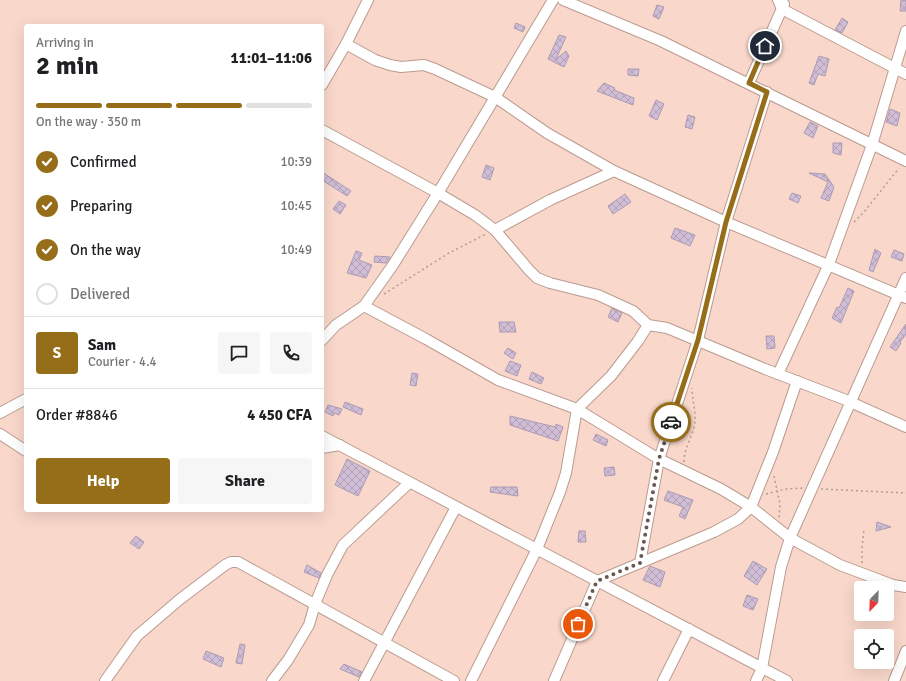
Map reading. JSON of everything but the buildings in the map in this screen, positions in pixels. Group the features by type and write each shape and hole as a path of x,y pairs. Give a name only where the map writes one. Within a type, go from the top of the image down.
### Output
{"street":[{"path":"324,82 346,44 368,0"},
{"path":"324,338 336,325 364,306 393,265 438,193 553,0"},
{"path":"563,0 661,41 906,161"},
{"path":"749,83 782,3 894,69 906,74"},
{"path":"778,374 829,264 872,145 906,32"},
{"path":"346,44 374,60 390,65 401,67 424,65 435,69 494,97 547,133 614,171 726,222 902,295"},
{"path":"640,563 659,459 698,340 726,222 767,92"},
{"path":"324,131 438,193 474,215 495,230 528,270 537,278 550,284 598,295 633,311 648,325 667,328 698,340 778,374 851,402 906,427"},
{"path":"495,230 550,200 614,171"},
{"path":"756,681 762,668 781,566 790,538 851,402 902,295 906,278"},
{"path":"364,306 498,380 577,409 659,459 751,507 790,538 840,564 892,585 906,588"},
{"path":"471,681 537,549 566,473 577,409 611,376 638,341 648,325"},
{"path":"554,681 597,581 714,532 738,519 751,507 773,452 797,381"},
{"path":"0,413 24,400"},
{"path":"0,434 24,450"},
{"path":"324,437 787,681"},
{"path":"324,448 340,446"},
{"path":"272,681 298,644 309,625 315,604 327,575 343,545 409,483"},
{"path":"364,681 456,507"},
{"path":"105,681 137,636 178,600 231,562 238,562 454,681"},
{"path":"663,681 689,629"},
{"path":"894,681 906,651"}],"path":[{"path":"839,236 864,212 890,178 906,161"},
{"path":"381,296 449,253 495,230"},
{"path":"684,463 684,451 692,435 695,421 692,385"},
{"path":"773,473 780,504 779,529"},
{"path":"755,496 798,488 906,493"},
{"path":"862,573 864,529"}],"way so far":[{"path":"578,624 597,581 640,563 659,459 671,422"}],"route":[{"path":"671,422 698,340 726,222 767,92 749,83 765,46"}]}
